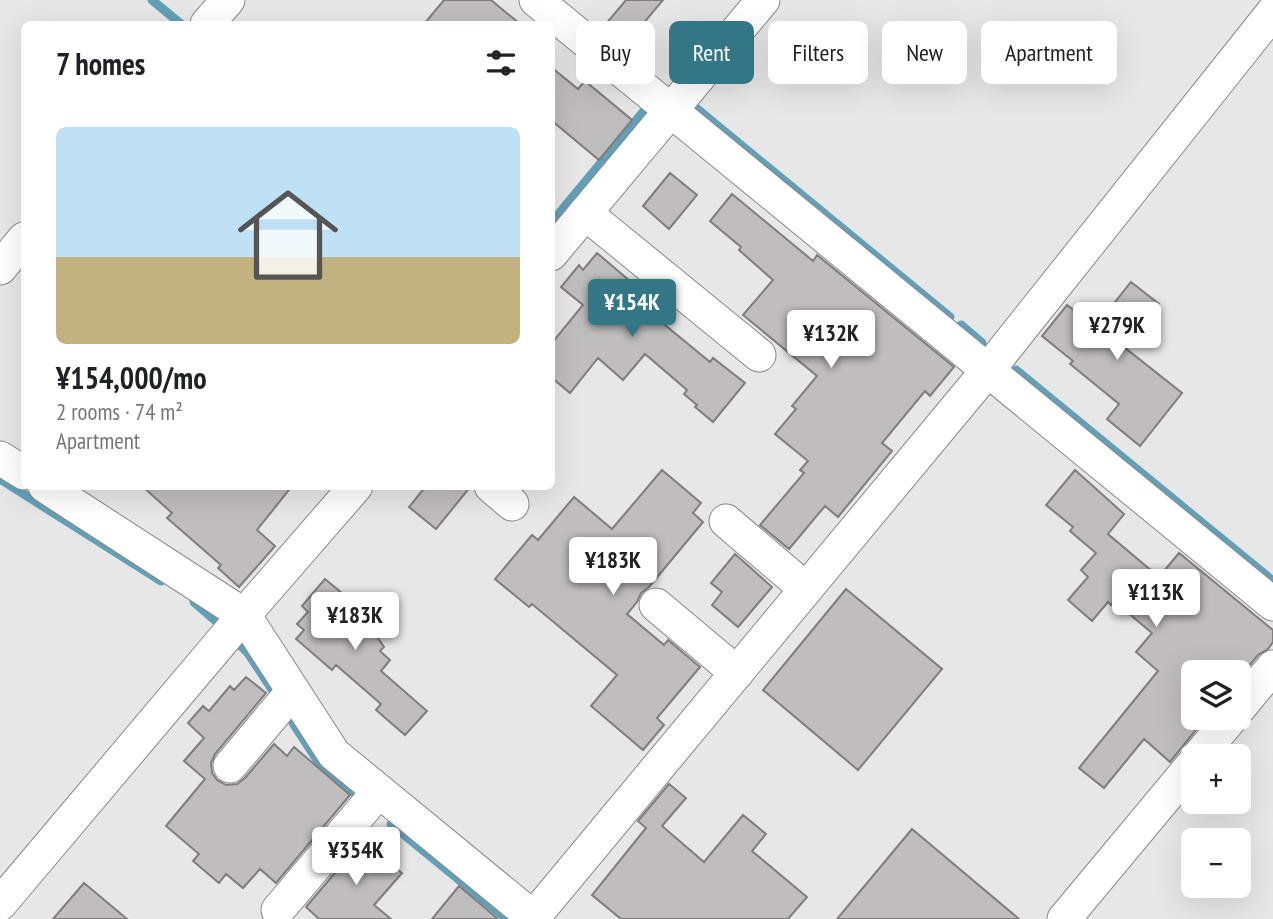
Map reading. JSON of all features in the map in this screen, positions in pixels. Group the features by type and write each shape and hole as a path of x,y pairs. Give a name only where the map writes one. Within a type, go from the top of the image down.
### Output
{"street":[{"path":"210,21 228,0"},
{"path":"536,0 1273,604"},
{"path":"555,249 763,0"},
{"path":"51,490 244,615 334,754 533,919 988,370 1273,12"},
{"path":"585,213 759,355"},
{"path":"0,268 21,243"},
{"path":"0,458 21,471"},
{"path":"0,904 353,490"},
{"path":"726,521 806,589"},
{"path":"656,605 737,673"},
{"path":"1251,694 1273,667"},
{"path":"230,766 293,691"},
{"path":"1209,744 1221,730"},
{"path":"1064,919 1181,779"},
{"path":"278,910 379,791"}],"building":[{"path":"444,0 491,0 516,21 426,21"},
{"path":"626,0 663,0 645,21 608,21"},
{"path":"555,70 578,89 582,84 589,84 632,120 599,160 555,123"},
{"path":"670,173 697,195 669,229 643,206"},
{"path":"732,194 813,261 817,255 954,367 930,396 925,391 882,443 892,451 838,517 825,506 789,549 760,525 804,473 800,470 808,461 775,434 796,409 792,406 817,376 743,315 773,280 739,250 741,247 710,221"},
{"path":"597,253 637,287 640,283 670,307 659,320 710,362 713,358 745,383 713,422 684,394 687,390 645,354 623,380 598,358 570,393 555,380 555,339 583,305 561,287 579,265 583,270"},
{"path":"1131,282 1159,304 1124,347 1182,393 1140,446 1107,419 1119,404 1070,364 1073,361 1042,336 1067,305 1095,327"},
{"path":"662,470 701,503 693,513 703,522 641,593 627,614 664,645 668,640 700,667 657,718 664,725 643,750 591,706 617,675 532,604 529,607 495,579 532,535 538,540 574,497 612,529"},
{"path":"1075,470 1124,514 1108,534 1159,577 1179,553 1273,630 1273,642 1251,663 1251,660 1181,660 1181,730 1196,730 1185,744 1181,744 1181,748 1170,762 1144,739 1104,788 1079,768 1158,671 1136,652 1152,633 1114,601 1111,605 1108,602 1092,621 1068,600 1088,577 1081,570 1096,553 1070,531 1073,527 1046,505"},
{"path":"146,490 289,490 257,530 275,546 239,587 218,568 221,565 167,518 172,513"},
{"path":"423,490 468,490 436,529 409,507"},
{"path":"735,554 772,587 738,627 712,605 722,592 711,583"},
{"path":"325,579 355,604 384,647 380,651 390,660 381,671 427,711 405,735 376,710 381,704 336,665 332,670 296,639 304,630 297,624 308,612 302,606"},
{"path":"846,589 942,669 858,770 763,690"},
{"path":"246,677 266,693 215,754 211,763 212,773 217,780 226,785 237,784 274,744 287,756 294,747 350,795 276,883 260,869 243,888 226,874 219,883 193,861 199,854 166,826 205,779 184,761 204,738 188,723 203,706 209,711 230,686 234,690"},
{"path":"669,784 686,798 662,826 704,862 743,815 766,834 752,851 807,897 788,919 621,919 592,895 646,828 638,821"},
{"path":"912,829 1019,919 837,919"},
{"path":"363,840 402,873 374,905 391,919 319,919 306,907"},
{"path":"84,883 127,919 53,919"},
{"path":"459,886 498,919 432,919"}],"waterway":[{"path":"152,0 177,21"},
{"path":"696,108 950,317"},
{"path":"555,218 643,112"},
{"path":"961,325 982,343"},
{"path":"1016,370 1273,581"},
{"path":"0,479 161,581"},
{"path":"194,602 216,621"},
{"path":"241,646 277,697"},
{"path":"293,723 321,766 361,798"},
{"path":"391,824 507,919"}]}
